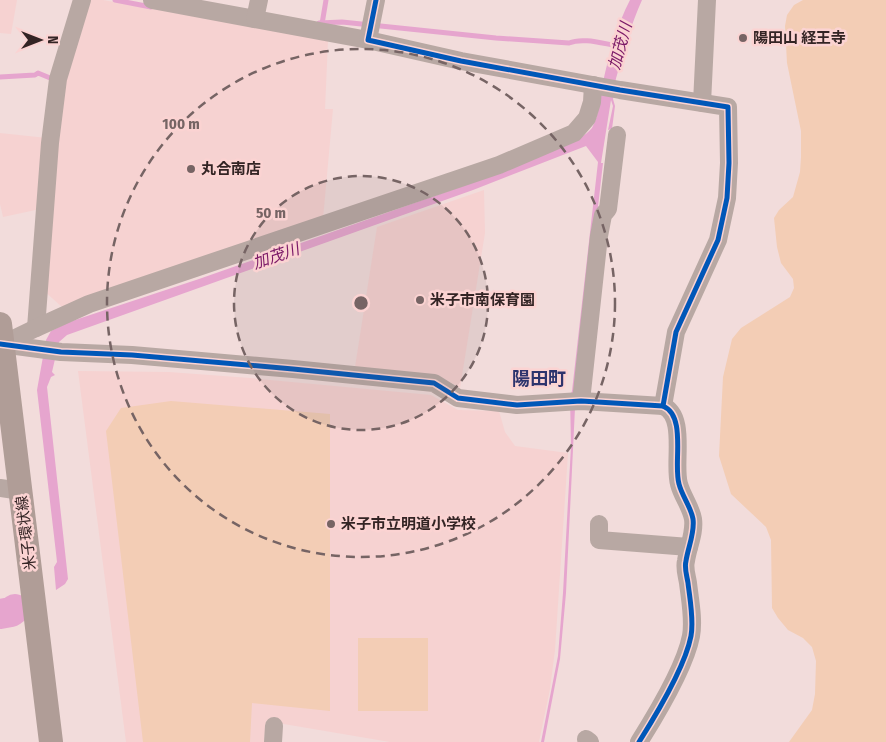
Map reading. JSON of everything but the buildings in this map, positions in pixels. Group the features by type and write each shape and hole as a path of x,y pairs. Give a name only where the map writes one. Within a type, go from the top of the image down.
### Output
{"main road":[{"name":"米子環状線","path":"1,338 10,489 51,742"}],"street":[{"path":"36,328 50,143 58,79 82,0"},
{"path":"152,0 368,40 461,61 728,107 729,163 727,198 718,240 676,332 663,406"},
{"path":"255,19 259,0"},
{"path":"368,40 376,0"},
{"path":"702,103 707,0"},
{"path":"1,338 36,328 89,304 499,165 574,133 587,118 593,85"},
{"path":"581,401 599,236 602,215 608,209 618,135"},
{"path":"1,338 61,352 161,358 434,383 458,398 518,405 581,401 663,406 668,408 674,416 679,485 693,520 685,563 692,622 689,643 683,661 656,714 639,742"},
{"path":"599,524 599,540 689,547"}],"shaded area":[{"path":"0,0 17,0 11,34 0,33"},
{"name":"丸合南店","path":"90,0 103,0 328,40 325,109 333,109 323,219 62,307 43,290 63,84"},
{"path":"803,0 886,0 886,742 789,742 812,710 815,694 816,661 812,647 803,638 788,630 772,608 771,540 766,527 731,494 719,456 723,377 732,339 741,328 790,297 794,288 793,279 781,263 774,218 779,210 793,197 800,172 801,131 787,63 785,26 787,15 794,5"},
{"path":"0,133 47,138 40,209 3,217 0,204"},
{"name":"米子市南保育園","path":"484,190 485,233 460,388 438,375 355,367 377,227"},
{"name":"米子市立明道小学校","path":"78,371 169,372 431,395 458,410 499,411 505,432 515,446 568,453 555,650 550,689 539,742 390,742 266,721 264,742 126,742"},
{"path":"171,401 330,414 330,711 252,703 250,742 143,742 106,431 121,408"},
{"path":"358,638 428,638 428,711 358,711"}],"water":[{"path":"630,0 642,0 628,37 616,78 612,129 608,130 613,106 611,100 601,163 603,163 575,408 566,593 560,659 544,742 541,742 558,656 563,593 571,446 570,396 598,162 586,146 473,190 67,335 59,342 52,372 55,375 51,377 47,387 68,579 65,584 56,590 54,567 57,562 37,390 46,340 51,331 69,322 199,279 471,183 580,138 595,123 611,51 617,30"},
{"path":"12,602 15,621 0,622 0,607"}],"waterway":[{"path":"115,0 151,7"},
{"path":"322,24 326,0"},
{"path":"319,23 342,22 496,38 569,43 587,41 619,46"},
{"path":"0,77 35,75 38,73 55,80"},
{"name":"加茂川","path":"0,614 11,612 15,609"}],"cycle path":[{"path":"376,0 368,40 461,61 620,90 728,107 729,163 727,198 718,240 676,332 663,406"},
{"path":"0,344 61,352 132,355 434,383 458,398 517,405 581,401 663,406 670,411 675,420 678,441 679,484 693,519 692,535 685,566 692,630 683,662 639,742"}],"place":[{"name":"陽田山 経王寺","path":"743,38"},
{"name":"丸合南店","path":"191,169"},
{"name":"米子市南保育園","path":"420,300"},
{"name":"米子市立明道小学校","path":"331,524"}],"district":[{"name":"陽田町","path":"539,379"}]}
